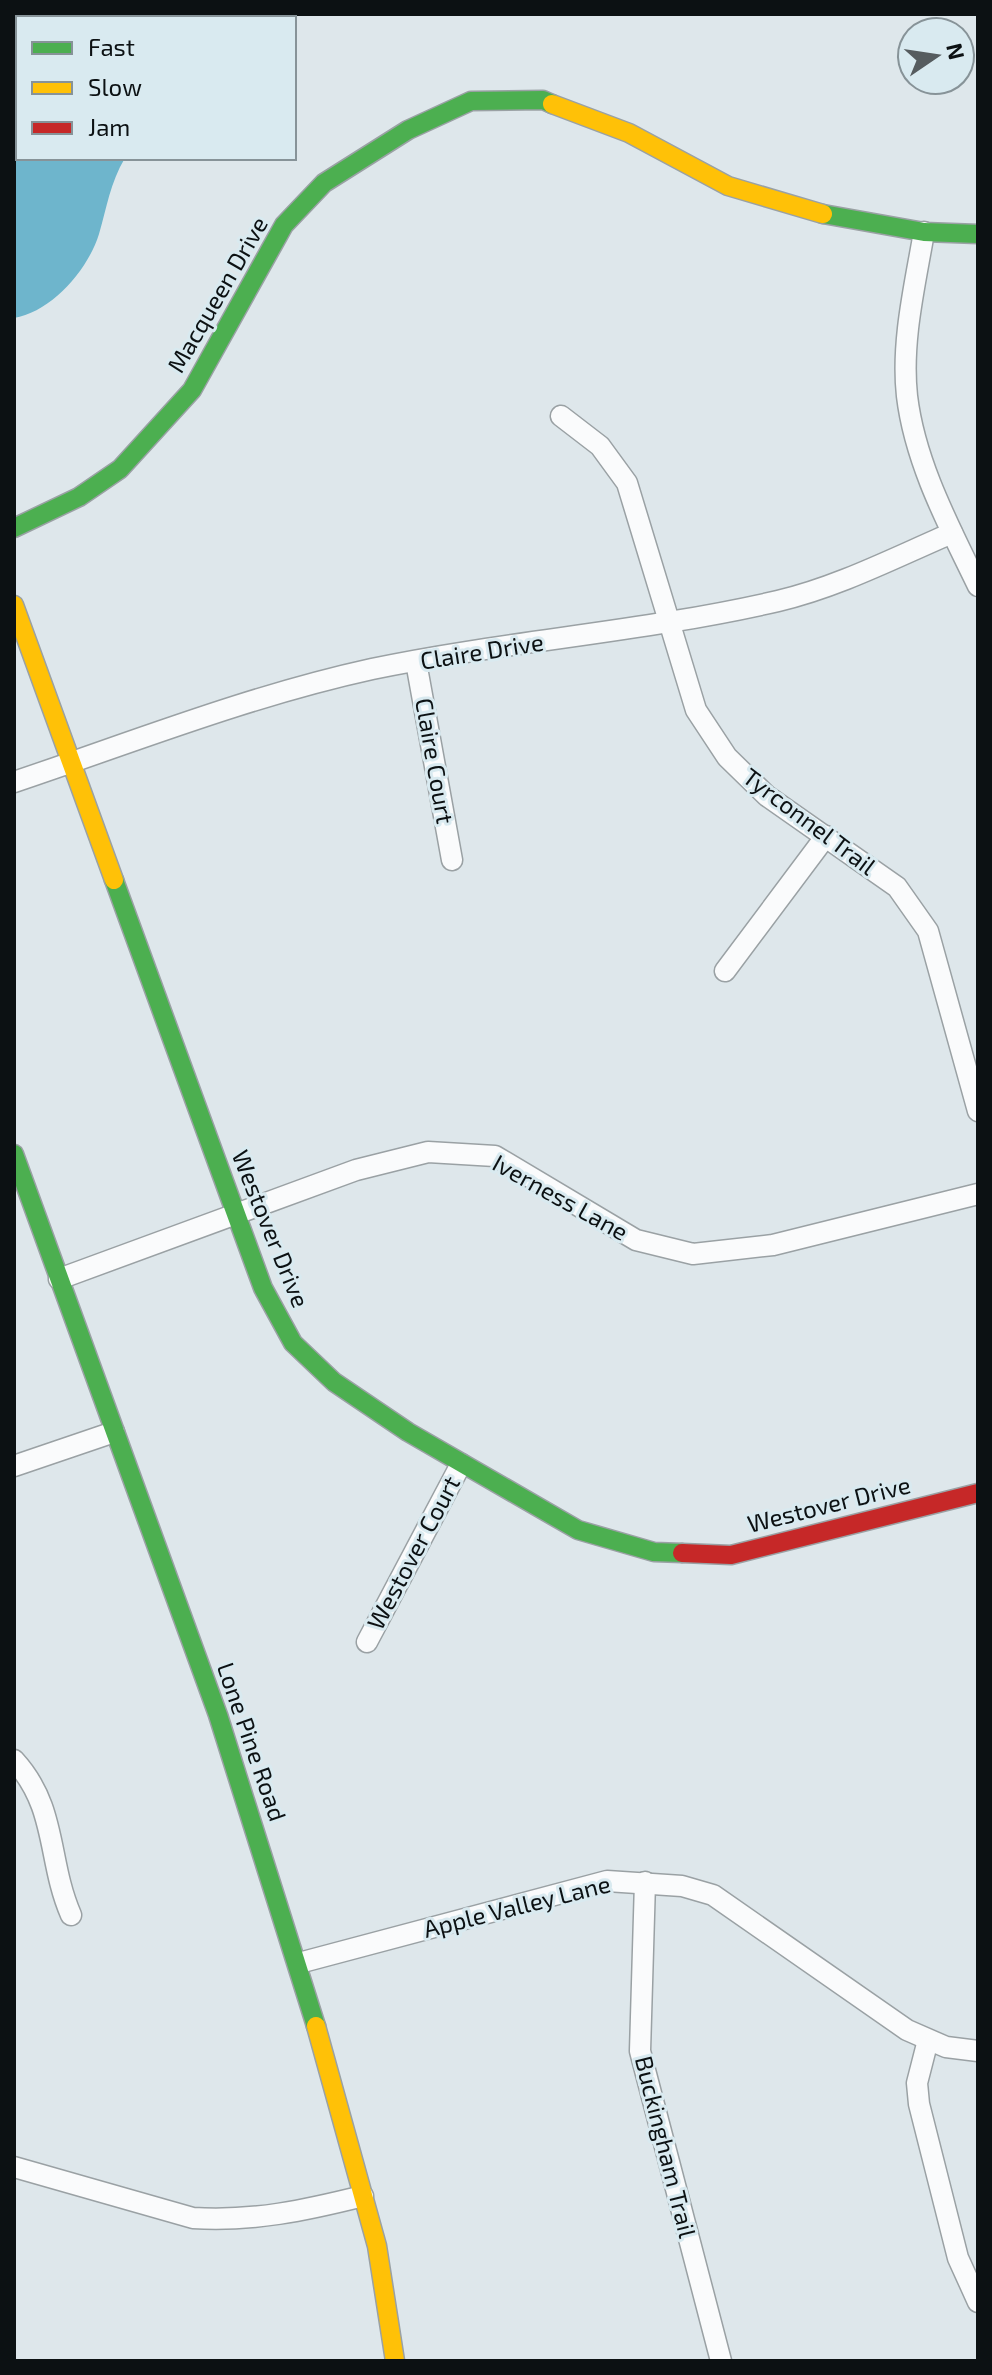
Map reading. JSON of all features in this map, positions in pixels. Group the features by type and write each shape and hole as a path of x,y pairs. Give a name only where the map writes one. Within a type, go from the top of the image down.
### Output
{"street":[{"name":"Macqueen Drive","path":"14,528 79,497 120,469 192,390 284,225 324,183 408,130 471,101 543,100 629,133 728,186 805,211 924,232 978,234"},
{"path":"924,232 908,325 907,396 925,468 978,586"},
{"name":"Tyrconnel Trail","path":"561,416 600,446 627,483 648,542 696,710 727,757 767,796 897,887 928,931 978,1111"},
{"name":"Claire Drive","path":"14,782 234,705 373,669 781,601 863,571 952,533"},
{"name":"Westover Drive","path":"14,605 263,1288 293,1343 334,1382 461,1464 578,1530 654,1552 731,1555 978,1493"},
{"name":"Claire Court","path":"416,662 452,860"},
{"path":"725,971 826,836"},
{"name":"Iverness Lane","path":"59,1279 356,1170 428,1152 495,1156 636,1240 693,1254 773,1245 978,1194"},
{"name":"Lone Pine Road","path":"14,1154 244,1790 299,1963 381,2264 395,2361"},
{"path":"14,1466 114,1432"},
{"name":"Westover Court","path":"367,1642 461,1464"},
{"path":"14,1760 35,1786 46,1808 60,1888 71,1915"},
{"name":"Apple Valley Lane","path":"299,1963 607,1881 682,1886 713,1895 907,2030 928,2040 978,2051"},
{"name":"Buckingham Trail","path":"645,1882 640,2051 721,2361"},
{"path":"928,2040 917,2083 919,2104 958,2258 978,2302"},
{"path":"14,2167 193,2218 219,2220 293,2213 363,2196"}],"shaded area":[{"path":"14,14 288,14 16,16 14,97"}],"water":[{"path":"14,159 124,160 112,186 94,248 77,275 41,307 14,318"}],"building":[{"path":"14,14 67,14 16,16 14,29"}],"traffic: fast":[{"path":"14,528 79,497 120,469 192,390 284,225 324,183 408,130 471,101 543,100 552,104"},
{"path":"823,214 924,232 978,234"},
{"path":"114,880 263,1288 293,1343 334,1382 408,1432 578,1530 654,1552 682,1553"},
{"path":"14,1154 218,1715 316,2026"}],"traffic: slow":[{"path":"552,104 629,133 728,186 823,214"},
{"path":"14,605 114,880"},
{"path":"316,2026 377,2246 395,2361"}],"traffic: jam":[{"path":"682,1553 731,1555 978,1493"}]}
